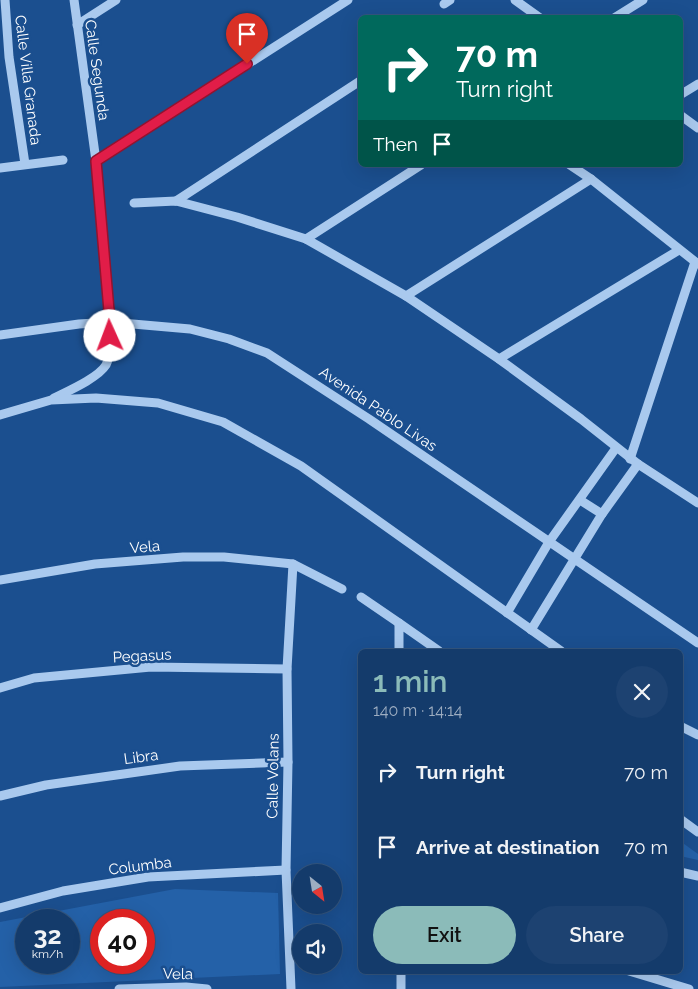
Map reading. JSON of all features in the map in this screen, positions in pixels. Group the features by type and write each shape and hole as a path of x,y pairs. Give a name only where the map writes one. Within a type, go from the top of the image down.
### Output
{"street":[{"name":"Calle Villa Granada","path":"5,0 5,58 25,164"},
{"name":"Calle Segunda","path":"51,400 90,379 105,365 110,349 110,322 96,161 74,0"},
{"path":"77,25 116,0"},
{"path":"96,161 348,0"},
{"path":"515,0 536,15"},
{"path":"619,15 643,0"},
{"path":"176,201 358,82"},
{"path":"683,93 698,84"},
{"path":"683,117 698,128"},
{"path":"0,168 63,160"},
{"path":"306,239 418,167"},
{"path":"531,630 576,560 634,461 697,263 591,179 573,167"},
{"path":"406,296 591,179"},
{"path":"134,203 176,201 237,217 306,239 406,296 499,359 581,419 634,461 698,503"},
{"path":"499,359 679,250"},
{"name":"Avenida Pablo Livas","path":"0,334 110,322 190,329 229,339 267,353 353,408 698,643"},
{"path":"0,415 51,400 96,398 158,403 223,422 301,466 558,649"},
{"path":"507,613 549,542 616,448"},
{"path":"580,500 602,514"},
{"name":"Vela","path":"0,580 95,564 183,557 224,557 293,564"},
{"path":"293,564 342,589"},
{"name":"Calle Volans","path":"291,989 286,870 287,669 293,564"},
{"path":"361,597 436,649"},
{"path":"398,623 399,649"},
{"name":"Pegasus","path":"0,688 34,678 151,668 287,669"},
{"path":"683,728 698,735"},
{"name":"Libra","path":"0,796 46,785 180,766 288,762"},
{"path":"683,821 698,832"},
{"name":"Columba","path":"0,908 63,891 148,877 286,870"},
{"path":"683,873 698,876"},
{"path":"401,989 402,974"},
{"path":"639,974 689,989"},
{"name":"Vela","path":"119,989 186,987 207,989"}],"shaded area":[{"path":"683,843 698,854 698,860 683,857"},
{"path":"175,889 278,893 280,974 0,987 0,922 15,919 15,974 80,974 80,909 69,909"}],"route":[{"path":"110,336 96,161 247,64"}]}
